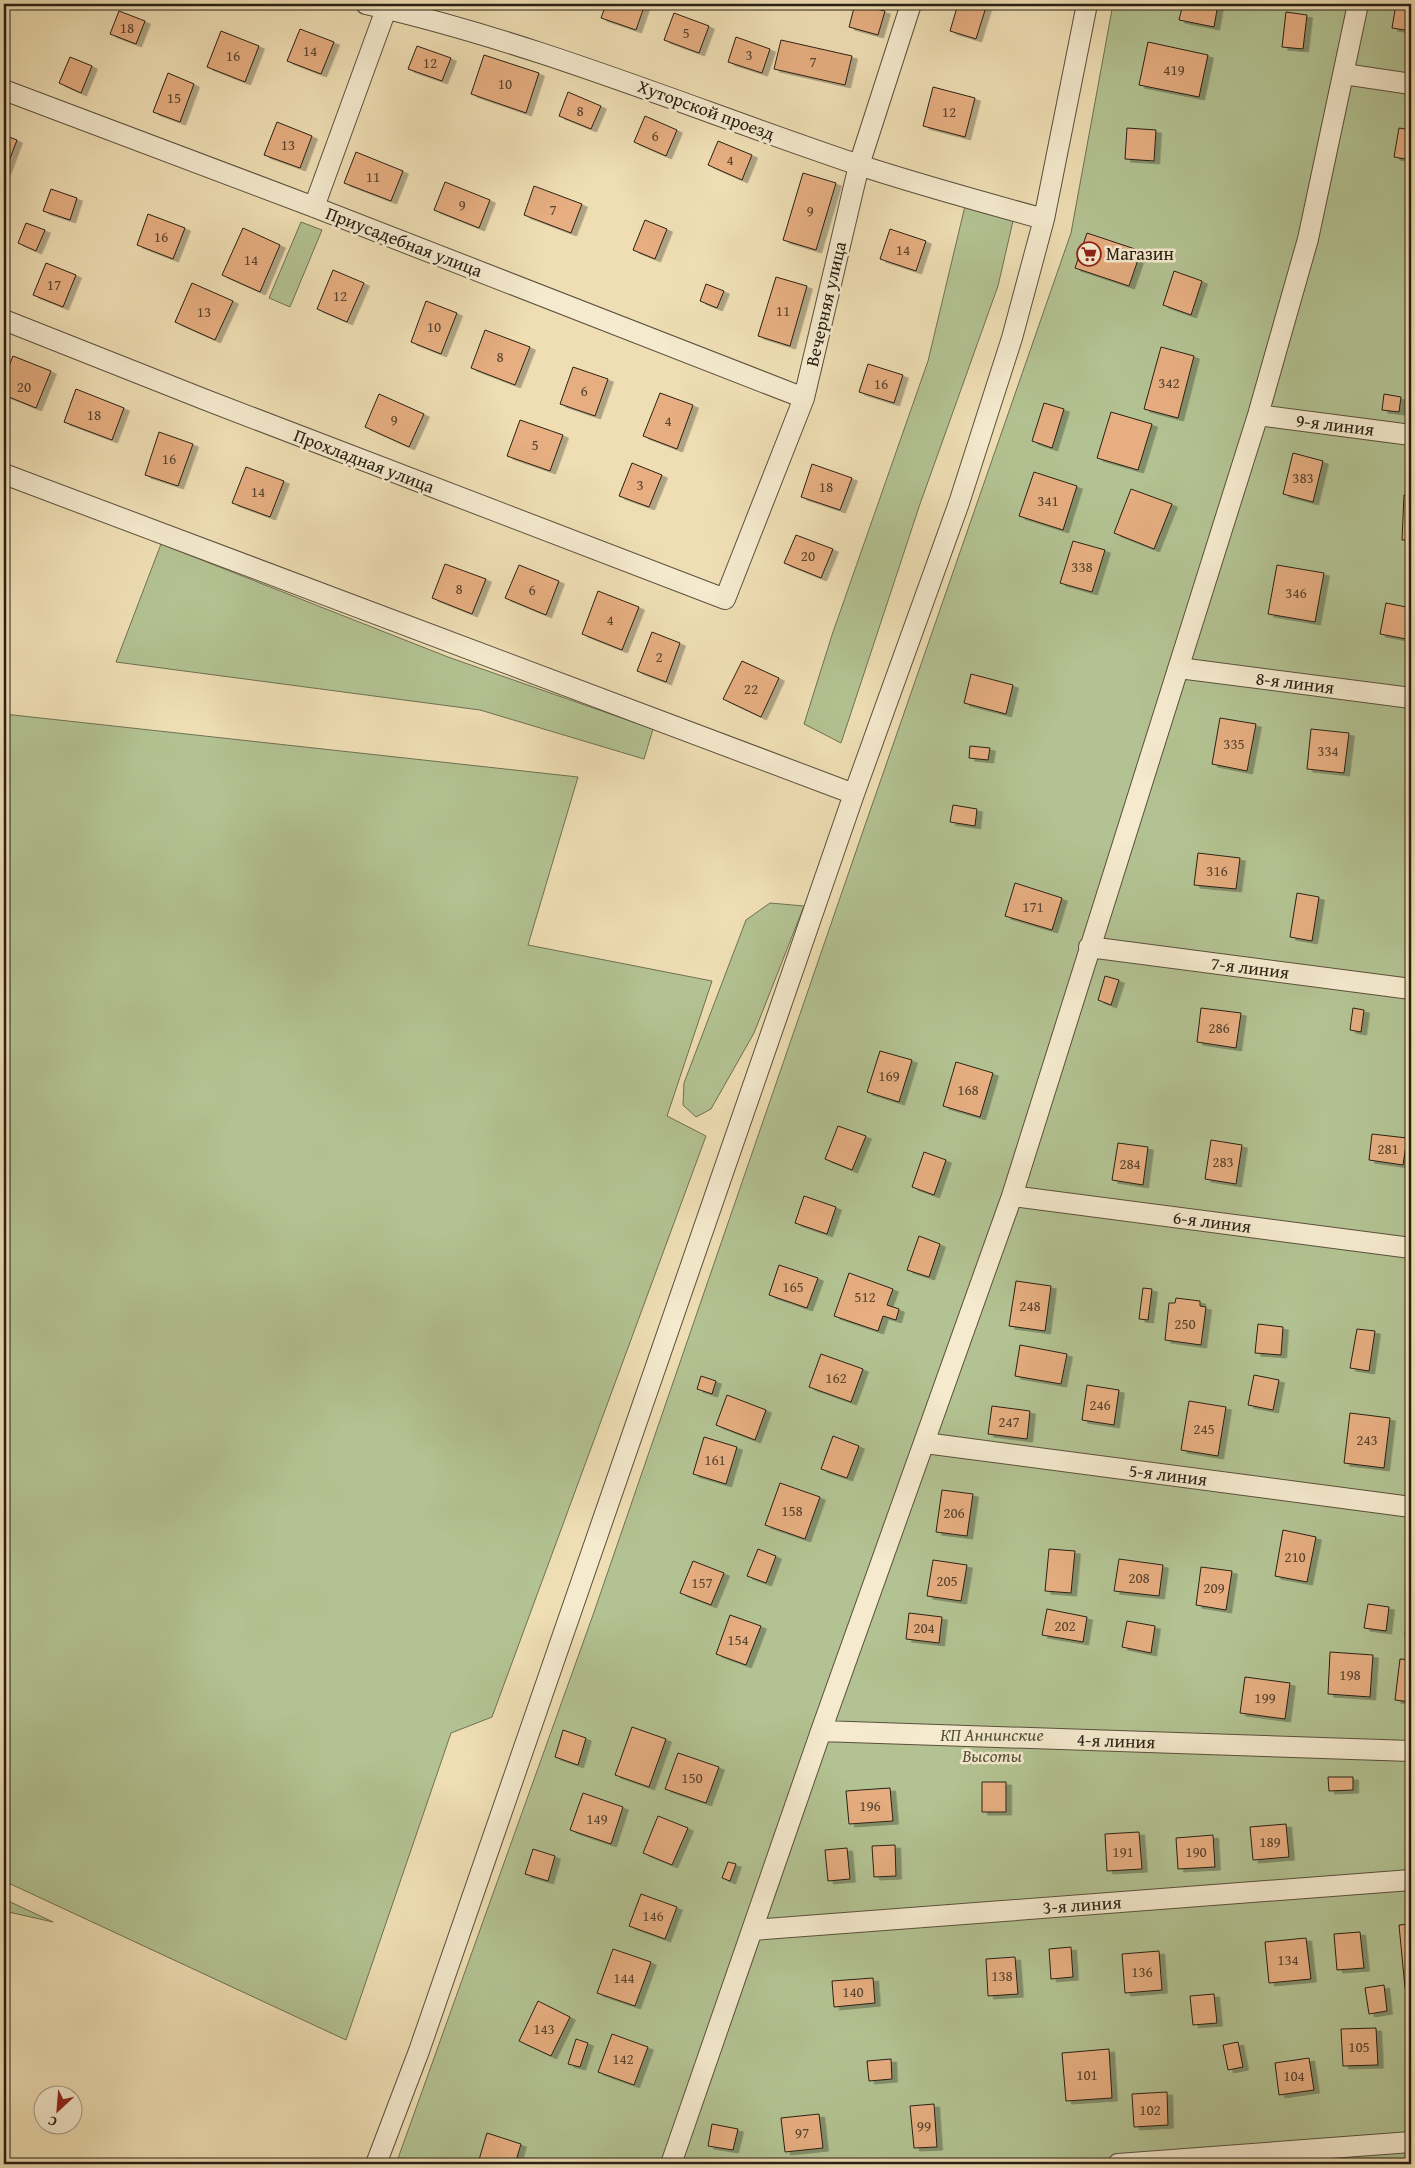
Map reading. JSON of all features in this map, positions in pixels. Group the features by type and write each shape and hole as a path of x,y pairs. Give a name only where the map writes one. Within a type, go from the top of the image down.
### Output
{"street":[{"name":"Хуторской проезд","path":"366,4 388,6 562,58 859,165 966,198 1044,219"},
{"name":"Вечерняя улица","path":"725,599 804,398 859,165 911,4"},
{"path":"376,2164 419,2051 854,794 959,503 1012,338 1044,219 1086,4"},
{"path":"671,2164 821,1731 1012,1196 1089,946 1258,415 1308,239 1358,4"},
{"path":"314,207 388,6"},
{"path":"1344,74 1411,84"},
{"name":"Приусадебная улица","path":"4,90 314,207 804,398"},
{"name":"Прохладная улица","path":"4,320 206,400 725,599"},
{"name":"9-я линия","path":"1258,415 1411,435"},
{"path":"4,474 854,794"},
{"name":"8-я линия","path":"1179,668 1411,698"},
{"name":"7-я линия","path":"1089,946 1411,989"},
{"name":"6-я линия","path":"1012,1196 1411,1248"},
{"name":"5-я линия","path":"925,1443 1411,1507"},
{"name":"4-я линия","path":"821,1731 1411,1751"},
{"name":"3-я линия","path":"753,1930 1411,1880"},
{"path":"1118,2164 1411,2142"}],"green space":[{"name":"КП Аннинские Высоты","path":"1113,4 1411,4 1411,2164 396,2164 593,1615 1071,233"},
{"path":"965,206 1013,221 998,286 920,504 841,743 804,724 832,635 928,361"},
{"path":"301,222 322,230 290,307 269,298"},
{"path":"161,544 448,657 653,729 644,759 480,710 116,662"},
{"path":"4,714 578,777 528,945 712,981 667,1116 706,1136 492,1717 451,1733 346,2040 4,1881"},
{"path":"770,903 804,906 754,1033 711,1109 696,1117 683,1105 684,1083 746,920"},
{"path":"4,1899 53,1922 4,1911"}],"building":[{"path":"606,4 645,4 636,30 601,18"},
{"path":"855,4 885,11 878,35 849,27"},
{"path":"958,4 987,4 976,39 950,31"},
{"path":"1183,4 1218,4 1214,27 1179,20"},
{"path":"1396,4 1411,4 1411,31 1392,28"},
{"path":"119,11 145,21 136,44 110,34"},
{"path":"1286,12 1307,15 1303,49 1282,47"},
{"path":"674,13 709,26 699,53 664,40"},
{"path":"300,29 334,42 321,74 287,61"},
{"path":"221,31 259,46 245,82 207,67"},
{"path":"736,37 770,49 762,73 728,62"},
{"path":"781,40 852,56 845,85 774,69"},
{"path":"1148,42 1208,55 1199,97 1139,85"},
{"path":"417,46 451,58 442,81 408,69"},
{"path":"484,55 539,73 526,113 471,94"},
{"path":"70,57 92,66 81,93 59,83"},
{"path":"168,73 194,84 180,122 153,112"},
{"path":"933,87 975,98 965,137 923,126"},
{"path":"568,92 601,106 591,129 559,116"},
{"path":"645,116 677,130 666,156 634,142"},
{"path":"277,122 312,136 300,168 264,155"},
{"path":"1127,128 1156,130 1154,161 1125,159"},
{"path":"1399,128 1411,130 1411,160 1394,157"},
{"path":"4,135 17,140 5,172 4,172"},
{"path":"718,141 752,155 742,180 708,165"},
{"path":"356,152 403,171 391,201 344,183"},
{"path":"803,173 836,183 816,250 783,240"},
{"path":"445,182 490,200 479,228 434,210"},
{"path":"534,186 582,204 571,233 524,215"},
{"path":"51,189 77,198 70,220 43,211"},
{"path":"148,214 185,228 173,259 137,245"},
{"path":"645,220 667,229 655,259 633,250"},
{"path":"26,223 45,230 36,251 18,243"},
{"path":"243,228 280,245 260,292 222,275"},
{"path":"890,229 926,241 916,271 880,259"},
{"path":"1087,233 1141,251 1129,286 1075,268"},
{"path":"46,263 76,275 63,307 33,295"},
{"path":"333,270 364,283 347,322 317,309"},
{"path":"1174,271 1202,281 1191,315 1163,305"},
{"path":"776,277 807,286 790,346 758,336"},
{"path":"192,283 233,301 215,340 175,322"},
{"path":"706,284 724,291 717,308 700,301"},
{"path":"426,301 457,313 441,354 411,342"},
{"path":"485,330 530,347 515,385 471,368"},
{"path":"1161,347 1194,356 1178,418 1144,409"},
{"path":"13,356 51,371 36,408 4,395 4,379"},
{"path":"868,364 903,375 894,403 859,392"},
{"path":"573,367 608,379 595,416 560,404"},
{"path":"76,389 124,408 112,440 64,422"},
{"path":"660,393 693,405 677,449 643,436"},
{"path":"379,394 424,414 409,447 365,427"},
{"path":"1384,394 1401,397 1399,412 1382,410"},
{"path":"1044,403 1064,409 1052,448 1032,441"},
{"path":"1111,412 1152,424 1138,470 1097,458"},
{"path":"520,420 563,435 550,471 507,456"},
{"path":"159,432 193,444 178,486 145,475"},
{"path":"1293,453 1323,461 1313,502 1283,494"},
{"path":"632,463 662,475 649,507 619,496"},
{"path":"812,464 852,478 840,510 801,497"},
{"path":"246,467 284,481 270,517 232,503"},
{"path":"1034,472 1077,486 1063,530 1019,516"},
{"path":"1131,489 1172,504 1154,549 1114,533"},
{"path":"1404,495 1411,495 1411,540 1402,540"},
{"path":"796,535 833,549 821,578 784,563"},
{"path":"1073,541 1105,550 1092,592 1060,583"},
{"path":"445,564 486,579 472,614 432,598"},
{"path":"519,565 559,581 546,615 505,598"},
{"path":"1277,565 1324,573 1315,622 1268,614"},
{"path":"598,591 639,607 622,650 582,634"},
{"path":"1386,603 1411,608 1411,640 1380,634"},
{"path":"652,632 680,643 666,682 637,671"},
{"path":"742,661 779,678 761,717 723,699"},
{"path":"971,674 1013,685 1006,714 964,703"},
{"path":"1220,718 1256,724 1247,771 1212,764"},
{"path":"1311,729 1349,733 1344,773 1307,769"},
{"path":"970,746 990,748 988,760 969,758"},
{"path":"953,805 977,809 975,826 950,822"},
{"path":"1198,853 1240,858 1236,889 1194,885"},
{"path":"1015,883 1062,898 1052,930 1005,916"},
{"path":"1297,893 1319,897 1312,941 1290,937"},
{"path":"1105,976 1119,980 1111,1005 1098,1000"},
{"path":"1201,1008 1241,1013 1236,1048 1197,1042"},
{"path":"1353,1008 1364,1010 1361,1032 1350,1030"},
{"path":"880,1051 912,1060 899,1102 867,1092"},
{"path":"956,1062 993,1073 980,1117 943,1106"},
{"path":"838,1126 866,1136 852,1170 825,1159"},
{"path":"1372,1134 1407,1138 1403,1165 1369,1160"},
{"path":"1211,1140 1242,1145 1236,1184 1205,1179"},
{"path":"1118,1143 1148,1147 1143,1185 1112,1180"},
{"path":"924,1152 946,1160 934,1195 912,1187"},
{"path":"804,1196 836,1207 827,1234 795,1223"},
{"path":"919,1236 940,1244 929,1277 907,1270"},
{"path":"779,1265 818,1278 807,1308 769,1295"},
{"path":"849,1273 893,1289 887,1305 899,1309 896,1320 883,1316 878,1331 834,1316"},
{"path":"1016,1281 1051,1286 1045,1331 1009,1326"},
{"path":"1143,1288 1152,1289 1148,1320 1139,1319"},
{"path":"1176,1298 1200,1301 1200,1306 1206,1307 1201,1345 1165,1340 1169,1303 1175,1303"},
{"path":"1258,1324 1283,1327 1281,1355 1255,1353"},
{"path":"1357,1329 1375,1331 1369,1371 1350,1368"},
{"path":"1020,1345 1067,1354 1061,1384 1015,1376"},
{"path":"821,1354 863,1369 851,1402 809,1387"},
{"path":"1254,1375 1279,1380 1273,1410 1248,1405"},
{"path":"701,1376 716,1381 712,1394 697,1389"},
{"path":"1087,1385 1119,1390 1114,1425 1082,1420"},
{"path":"727,1395 766,1410 755,1440 716,1425"},
{"path":"1189,1401 1226,1407 1218,1456 1181,1450"},
{"path":"992,1406 1030,1411 1027,1439 988,1434"},
{"path":"1350,1413 1390,1418 1384,1468 1344,1463"},
{"path":"833,1436 859,1446 847,1478 821,1469"},
{"path":"704,1437 737,1447 726,1484 693,1474"},
{"path":"780,1483 820,1497 805,1539 765,1525"},
{"path":"942,1490 973,1494 967,1536 936,1532"},
{"path":"1283,1530 1316,1537 1307,1582 1275,1576"},
{"path":"758,1549 776,1556 766,1583 747,1576"},
{"path":"1049,1549 1075,1551 1071,1593 1045,1591"},
{"path":"1119,1559 1163,1565 1159,1596 1114,1591"},
{"path":"933,1560 967,1565 961,1601 927,1596"},
{"path":"693,1561 724,1573 711,1605 680,1593"},
{"path":"1201,1567 1232,1571 1226,1610 1196,1605"},
{"path":"1409,1596 1411,1596 1411,1636 1405,1635"},
{"path":"1368,1604 1389,1607 1386,1631 1364,1628"},
{"path":"1047,1609 1087,1617 1083,1642 1042,1635"},
{"path":"909,1613 942,1617 939,1643 906,1639"},
{"path":"730,1615 761,1626 746,1665 716,1654"},
{"path":"1127,1621 1155,1626 1151,1653 1122,1647"},
{"path":"1330,1652 1373,1655 1370,1697 1328,1694"},
{"path":"1400,1659 1411,1660 1411,1702 1395,1700"},
{"path":"1245,1677 1290,1683 1285,1719 1240,1713"},
{"path":"632,1727 666,1739 649,1787 615,1775"},
{"path":"563,1730 586,1738 578,1765 555,1757"},
{"path":"678,1753 719,1767 706,1803 665,1789"},
{"path":"1328,1777 1353,1777 1353,1790 1329,1791"},
{"path":"982,1782 1006,1782 1006,1812 982,1812"},
{"path":"890,1788 893,1821 849,1824 846,1791"},
{"path":"583,1793 623,1807 611,1844 570,1830"},
{"path":"658,1816 688,1828 672,1865 643,1853"},
{"path":"1286,1824 1289,1857 1253,1860 1250,1827"},
{"path":"1139,1832 1142,1869 1107,1871 1105,1834"},
{"path":"1213,1835 1215,1867 1178,1869 1176,1838"},
{"path":"895,1845 896,1876 874,1877 872,1846"},
{"path":"847,1848 850,1879 828,1881 825,1850"},
{"path":"533,1849 555,1856 548,1881 525,1874"},
{"path":"728,1862 736,1864 730,1881 722,1878"},
{"path":"641,1894 677,1907 665,1939 629,1926"},
{"path":"1411,1924 1411,1988 1405,1988 1399,1925"},
{"path":"1360,1932 1364,1968 1337,1970 1334,1934"},
{"path":"1306,1938 1311,1979 1269,1983 1265,1942"},
{"path":"1071,1947 1073,1977 1051,1979 1049,1949"},
{"path":"613,1949 651,1962 635,2006 597,1993"},
{"path":"1159,1951 1162,1990 1125,1993 1122,1954"},
{"path":"1015,1957 1018,1994 988,1996 986,1959"},
{"path":"873,1978 875,2003 834,2007 832,1981"},
{"path":"1384,1985 1387,2011 1369,2014 1365,1988"},
{"path":"1214,1994 1217,2023 1193,2025 1190,1996"},
{"path":"538,2001 570,2017 551,2056 519,2041"},
{"path":"1411,2025 1411,2056 1409,2056 1407,2026"},
{"path":"1376,2028 1378,2065 1343,2066 1341,2029"},
{"path":"612,2034 648,2047 634,2085 598,2072"},
{"path":"576,2039 588,2043 580,2067 568,2064"},
{"path":"1238,2042 1243,2067 1228,2070 1223,2045"},
{"path":"1109,2049 1112,2098 1066,2101 1062,2053"},
{"path":"1309,2058 1314,2090 1279,2095 1275,2063"},
{"path":"891,2059 892,2079 869,2081 867,2061"},
{"path":"1167,2092 1168,2125 1134,2127 1132,2094"},
{"path":"934,2104 937,2147 914,2148 910,2106"},
{"path":"819,2114 823,2148 785,2152 781,2118"},
{"path":"712,2124 738,2129 733,2150 708,2146"},
{"path":"487,2133 521,2144 515,2164 478,2163"},
{"path":"551,2160 563,2164 550,2164"}],"place":[{"name":"Магазин","path":"1089,254"}]}
